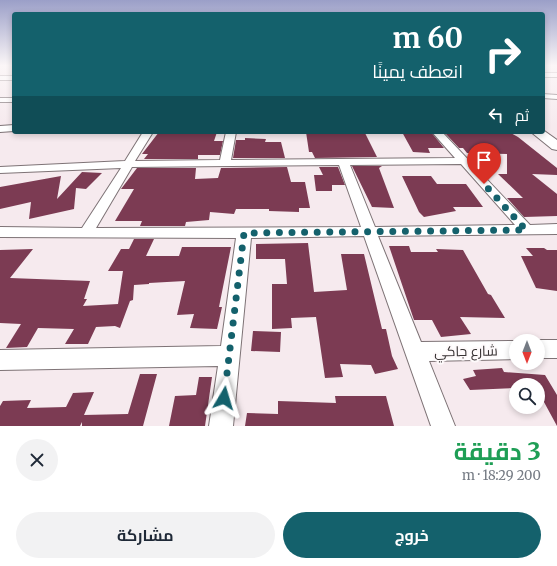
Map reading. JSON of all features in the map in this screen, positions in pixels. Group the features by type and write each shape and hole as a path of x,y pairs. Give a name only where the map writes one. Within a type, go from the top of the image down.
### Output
{"street":[{"path":"545,96 557,97"},
{"path":"0,100 12,100"},
{"path":"0,129 12,128"},
{"path":"86,232 147,134"},
{"path":"225,163 231,134"},
{"path":"439,134 526,230"},
{"path":"540,134 557,146"},
{"path":"343,161 443,426"},
{"path":"0,170 128,164 464,161"},
{"path":"0,232 244,233 557,229"},
{"path":"221,426 244,233"},
{"path":"545,349 557,349"},
{"name":"شارع جاكي","path":"416,352 509,350"},
{"path":"0,360 229,356"}],"building":[{"path":"157,134 216,134 214,141 223,141 220,155 198,155 198,159 144,159 148,154 142,154"},
{"path":"306,134 366,134 377,157 315,158 312,152 309,152"},
{"path":"403,134 433,134 444,148 428,148 430,153 413,152"},
{"path":"446,134 513,134 518,137 557,168 557,175 532,174 557,194 557,216 524,217 507,198 523,198 498,174 507,174 507,154 467,153 463,148 459,148"},
{"path":"245,138 266,139 265,142 281,142 285,158 233,158 236,140 245,140"},
{"path":"352,166 382,166 379,168 394,208 372,207"},
{"path":"287,167 291,182 305,182 310,208 299,208 299,212 269,211 269,209 236,209 234,214 210,212 209,220 186,222 185,226 140,226 142,221 115,221 134,189 121,189 137,168 196,168 195,179 218,178 221,168"},
{"path":"319,167 338,167 345,185 332,185 332,191 316,191 314,175 323,175"},
{"path":"82,172 102,173 86,189 76,188 74,209 29,219 31,202 0,209 0,187 61,176 57,199"},
{"path":"402,176 431,176 437,184 466,184 483,207 453,207 456,211 424,217 419,212"},
{"path":"134,239 154,239 146,256 179,256 182,247 231,247 219,307 222,307 217,329 190,328 194,314 177,315 185,281 149,283 134,285 133,300 130,301 120,328 115,326 96,327 88,344 65,344 74,329 38,328 27,347 6,348 21,324 0,323 0,250 33,249 10,278 90,281 84,299 87,299 83,306 118,304 123,271 108,271 121,249 129,249"},
{"path":"308,243 314,292 347,290 341,254 364,254 382,329 386,329 392,356 398,369 375,374 371,365 340,364 343,377 325,378 316,317 291,318 292,328 272,329 272,284 287,284 285,259 256,259 256,244"},
{"path":"389,246 409,246 411,252 438,252 436,249 463,250 488,294 491,295 505,318 460,317 471,334 441,337 432,320 414,320"},
{"path":"526,248 557,250 557,291 536,288 521,256 533,256"},
{"path":"253,331 281,332 280,352 251,351"},
{"path":"502,368 504,372 545,375 557,395 557,426 545,404 545,378 509,378 509,388 470,390 463,379 476,376 473,370"},
{"path":"140,374 157,374 143,426 82,426 82,422 80,426 0,426 0,406 3,401 31,400 27,408 66,407 73,393 94,392 84,415 128,414"},
{"path":"199,377 212,377 205,426 169,426 175,396 196,395"},
{"path":"335,396 386,396 394,426 245,426 247,413 278,414 278,401 336,403"}],"route":[{"path":"224,398 244,233 526,230 484,184"}]}
